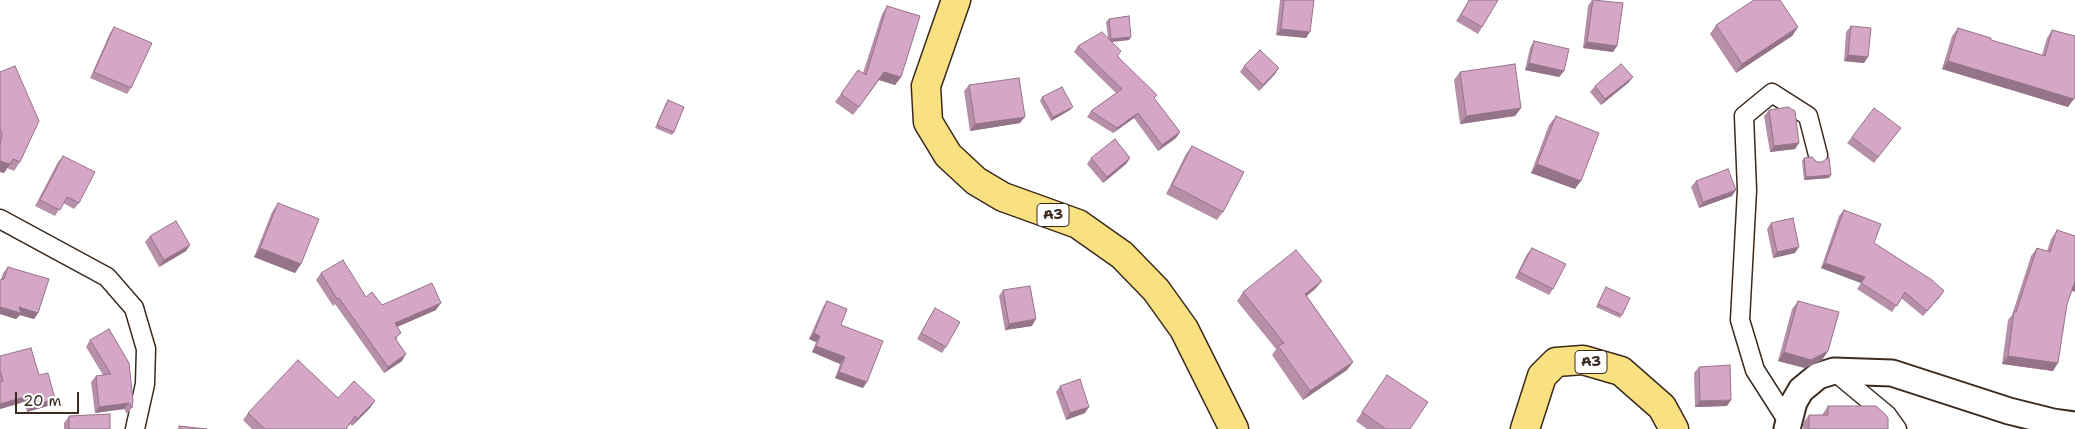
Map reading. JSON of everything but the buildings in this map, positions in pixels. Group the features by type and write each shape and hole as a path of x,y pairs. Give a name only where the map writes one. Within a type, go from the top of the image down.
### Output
{"main road":[{"name":"A3","path":"956,0 926,86 928,122 948,155 976,180 1002,197 1078,224 1122,255 1156,290 1184,330 1234,429"},
{"name":"A3","path":"1525,429 1542,376 1556,362 1583,360 1621,371 1662,407 1674,429"},
{"path":"1787,425 1794,402 1801,390 1818,376 1834,371 1892,373 2009,411 2061,425"}],"street":[{"path":"1787,425 1755,370 1740,320 1747,190 1744,116 1772,93 1808,116 1818,155"},
{"path":"0,219 107,276 134,308 146,349 145,384 136,429"},
{"path":"1834,371 1887,415 1897,429"}]}
